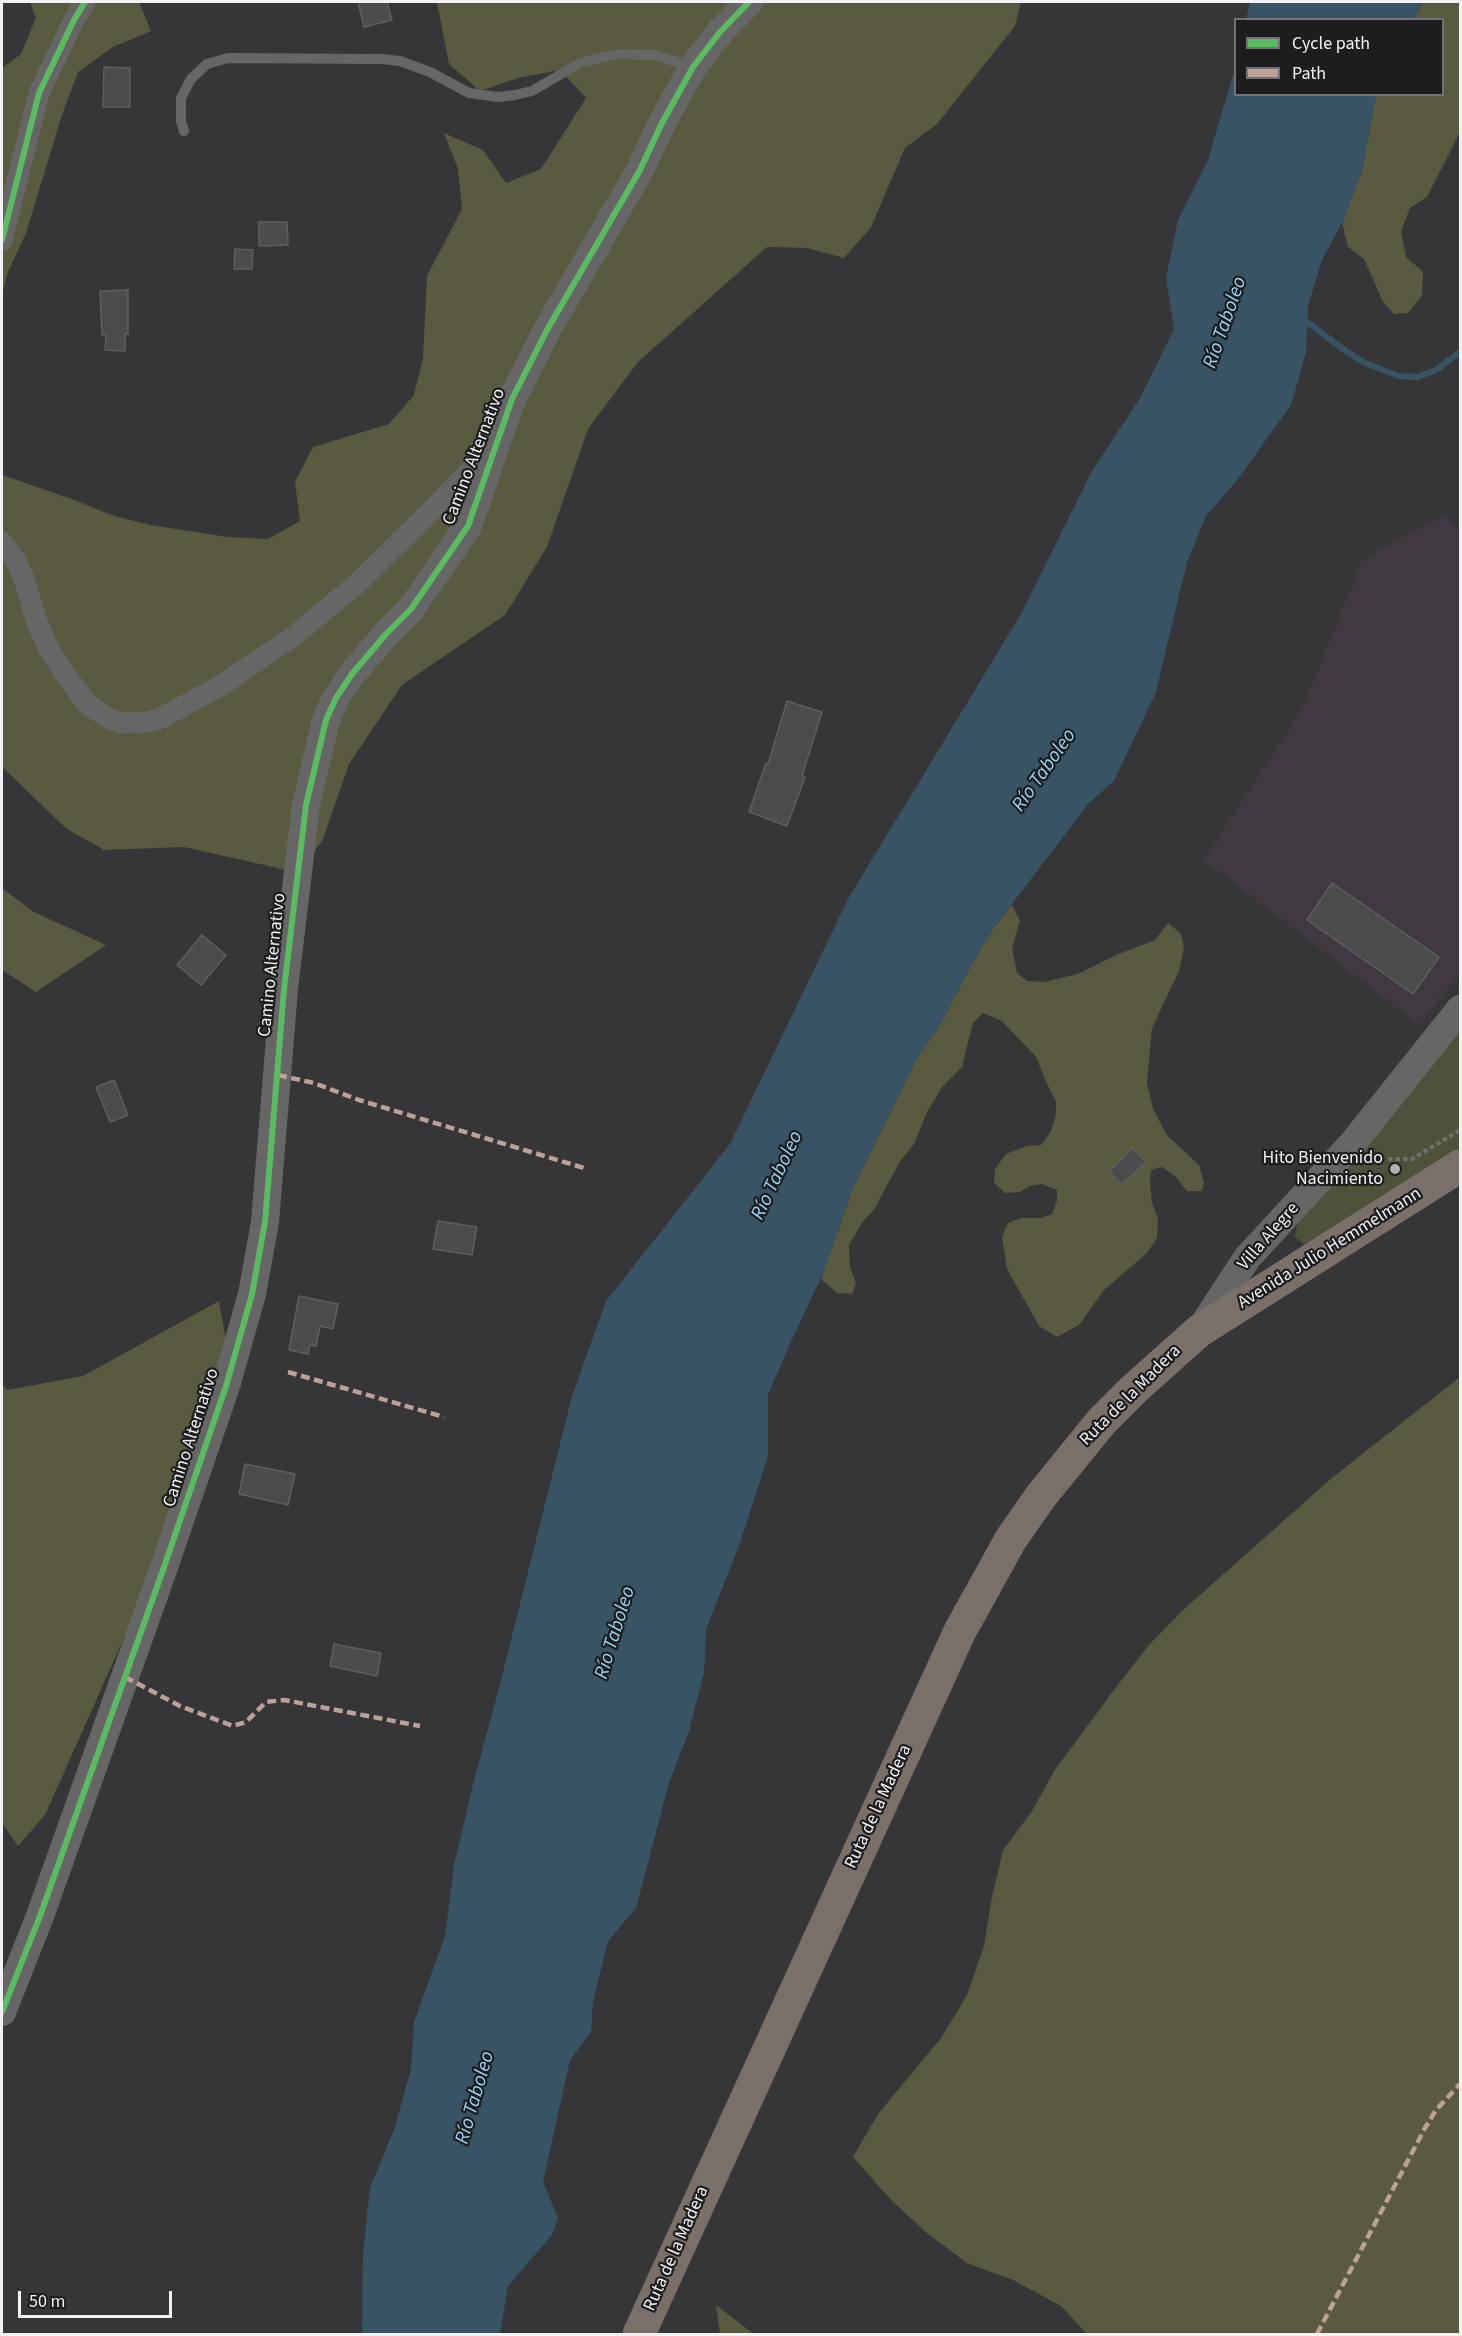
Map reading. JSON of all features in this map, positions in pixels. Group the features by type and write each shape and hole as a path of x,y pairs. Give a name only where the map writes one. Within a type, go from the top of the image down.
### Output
{"highway":[{"name":"Avenida Julio Hemmelmann","path":"1199,1331 1461,1166"},
{"name":"Ruta de la Madera","path":"639,2334 956,1640 984,1584 1017,1530 1074,1454 1133,1390 1199,1331"}],"street":[{"path":"2,240 39,93 85,2"},
{"name":"Camino Alternativo","path":"2,2012 40,1916 160,1581 226,1386 252,1294 265,1222 284,989 305,817 326,720 336,698 352,674 411,609 438,573 468,526 512,399 547,330 639,170 693,67 720,32 749,2"},
{"path":"2,542 20,571 37,622 48,646 87,704 110,719 130,723 148,722 159,719 216,688 294,636 366,576 496,442"},
{"name":"Villa Alegre","path":"1199,1331 1247,1258 1352,1144 1461,1009"}],"lane":[{"path":"183,131 181,98 191,79 207,64 228,58 381,58 400,61 430,72 469,93 498,97 532,90 580,63 617,54 655,55 693,67"}],"path":[{"path":"1388,1159 1412,1159 1461,1130"}],"shaded area":[{"path":"1442,516 1460,529 1460,974 1419,1025 1204,860 1303,707 1363,559"}],"green space":[{"path":"30,2 139,2 151,31 113,47 78,72 62,115 26,233 8,272 2,295 2,68 21,54 36,18"},
{"path":"437,2 1021,2 1015,26 937,124 905,148 871,227 844,258 807,248 767,247 638,362 588,429 547,547 505,615 402,685 349,764 323,839 300,873 184,847 104,850 67,829 2,767 2,475 111,515 150,525 228,537 268,539 300,521 295,482 313,447 389,424 414,395 423,358 427,276 462,209 458,169 444,133 483,150 506,183 541,169 586,98 560,70 518,78 480,91 449,64"},
{"path":"1424,2 1460,2 1460,132 1427,197 1410,208 1401,231 1406,257 1423,272 1422,296 1408,313 1394,314 1383,302 1364,259 1348,247 1342,223 1362,171 1376,96 1444,96 1444,18 1414,18"},
{"path":"2,888 34,912 106,945 36,992 2,970"},
{"path":"1012,905 1020,921 1012,948 1017,973 1027,981 1044,982 1078,974 1116,955 1155,940 1168,923 1181,934 1184,947 1179,971 1152,1028 1147,1083 1153,1109 1166,1134 1199,1165 1204,1183 1202,1191 1187,1191 1175,1176 1162,1167 1151,1170 1152,1203 1158,1218 1157,1238 1147,1253 1104,1290 1079,1325 1057,1337 1039,1326 1007,1269 1002,1237 1008,1223 1021,1218 1041,1218 1052,1214 1057,1201 1057,1190 1042,1184 1030,1186 1020,1192 1005,1193 994,1183 995,1169 1006,1154 1027,1146 1041,1145 1050,1133 1056,1115 1056,1101 1036,1057 1002,1021 983,1013 973,1023 962,1067 943,1086 927,1112 914,1144 899,1163 875,1208 862,1223 849,1245 850,1267 856,1283 852,1294 837,1293 821,1279 852,1190 918,1056 937,1030 992,930"},
{"path":"1460,1022 1460,1151 1306,1246 1295,1237 1297,1225"},
{"path":"219,1301 226,1341 215,1382 132,1620 45,1815 18,1846 2,1823 2,1385 7,1390 83,1376"},
{"path":"1460,1377 1460,2334 1087,2334 1061,2306 1013,2280 967,2263 928,2234 891,2200 853,2157 878,2114 941,2038 967,1995 984,1946 1003,1850 1032,1811 1054,1771 1148,1646 1183,1610 1333,1477"},
{"path":"716,2305 754,2334 720,2334"}],"water":[{"path":"1250,2 1424,2 1414,18 1246,18"},
{"name":"Río Taboleo","path":"1234,71 1234,96 1376,96 1362,171 1342,223 1322,260 1308,306 1306,353 1291,405 1238,479 1206,516 1187,562 1156,692 1114,781 1089,803 992,930 937,1030 918,1056 852,1190 824,1271 768,1395 768,1456 740,1543 706,1629 704,1673 689,1731 669,1783 636,1908 608,1941 593,2002 591,2032 570,2060 543,2182 558,2218 552,2235 508,2286 500,2334 362,2334 363,2255 370,2187 394,2130 411,2069 414,2022 445,1936 454,1866 473,1784 572,1396 606,1301 730,1144 848,899 1021,614 1092,471 1140,398 1174,329 1166,278 1178,220 1208,160"}],"building":[{"path":"358,2 387,2 392,20 364,27"},
{"path":"104,67 130,68 130,107 103,107"},
{"path":"259,222 287,222 288,245 259,246"},
{"path":"235,249 253,250 252,269 234,269"},
{"path":"128,290 128,334 125,334 125,351 105,350 106,335 102,335 100,291"},
{"path":"787,701 822,712 802,776 805,777 787,826 749,812 766,763 768,764"},
{"path":"1332,883 1439,957 1413,994 1307,920"},
{"path":"202,935 226,955 201,985 177,965"},
{"path":"114,1080 128,1115 110,1122 96,1087"},
{"path":"1133,1148 1146,1162 1122,1185 1109,1171"},
{"path":"438,1221 477,1227 472,1255 433,1249"},
{"path":"299,1296 338,1304 333,1329 320,1326 316,1346 310,1345 308,1354 289,1350"},
{"path":"245,1464 295,1474 288,1505 239,1494"},
{"path":"334,1644 381,1653 377,1676 330,1666"}],"waterway":[{"path":"1303,319 1365,363 1399,376 1418,377 1436,370 1460,352"}],"marked path":[{"path":"278,1075 314,1083 359,1100 584,1168"},
{"path":"288,1372 444,1417"},
{"path":"125,1677 180,1706 233,1726 246,1722 266,1702 284,1700 420,1726"},
{"path":"1317,2334 1425,2128 1436,2110 1460,2084"}],"cycle path":[{"path":"2,240 39,93 85,2"},
{"path":"2,2012 40,1916 163,1570 226,1386 252,1294 265,1222 284,989 306,805 326,720 336,698 352,674 411,609 468,526 512,399 547,330 640,170 662,123 693,67 720,32 749,2"}],"place":[{"name":"Hito Bienvenido Nacimiento","path":"1395,1169"}]}
